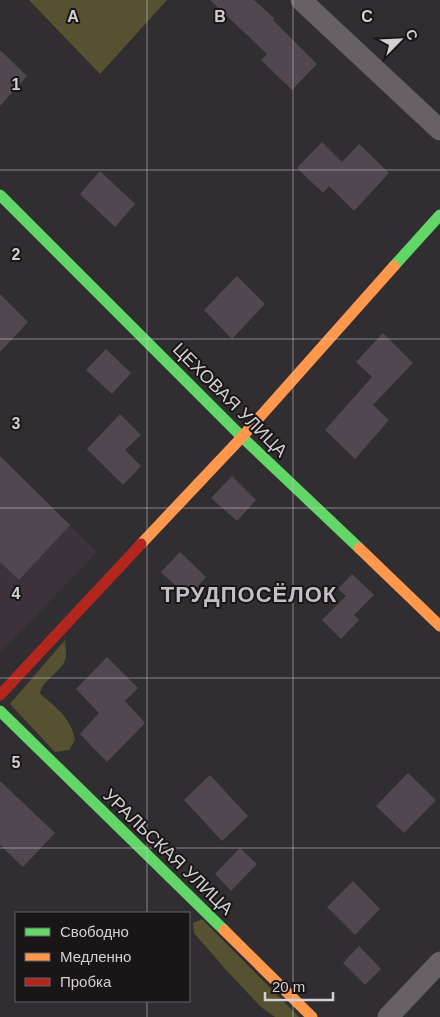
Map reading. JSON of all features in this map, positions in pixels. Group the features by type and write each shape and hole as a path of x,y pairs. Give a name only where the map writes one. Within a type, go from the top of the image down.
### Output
{"street":[{"path":"301,0 440,130"},
{"name":"ЦЕХОВАЯ УЛИЦА","path":"0,195 242,438 440,626"},
{"path":"0,695 242,438 440,216"},
{"name":"УРАЛЬСКАЯ УЛИЦА","path":"0,711 312,1017"},
{"path":"388,1017 440,962"}],"shaded area":[{"path":"29,0 167,0 100,74"},
{"path":"0,456 97,552 2,651 0,651"},
{"path":"65,640 66,655 64,662 44,684 40,694 67,719 73,732 75,740 69,750 55,752 10,704"},
{"path":"202,919 299,1017 275,1017 261,1007 194,933 193,923"}],"building":[{"path":"210,0 254,0 274,18 273,20 317,64 292,90 261,60 267,54"},
{"path":"0,50 27,76 0,106"},
{"path":"322,142 342,162 359,144 389,173 354,211 329,186 323,193 297,168"},
{"path":"100,171 135,204 115,227 80,194"},
{"path":"237,276 265,304 232,339 204,310"},
{"path":"0,294 28,322 0,352"},
{"path":"383,333 413,363 373,405 389,420 355,459 325,430 372,377 356,362"},
{"path":"106,349 131,373 112,394 86,370"},
{"path":"120,414 141,435 125,450 141,466 123,485 87,449"},
{"path":"0,456 70,525 19,580 0,562"},
{"path":"232,476 256,500 237,521 211,498"},
{"path":"180,552 206,577 188,597 161,572"},
{"path":"352,574 374,595 354,615 359,620 341,639 322,620 346,596 338,589"},
{"path":"107,657 138,688 125,701 145,723 107,762 80,734 99,713 76,689"},
{"path":"408,773 436,800 404,833 376,806"},
{"path":"210,775 248,816 222,841 184,800"},
{"path":"0,781 55,833 23,867 0,845"},
{"path":"240,848 257,864 231,891 215,874"},
{"path":"353,881 380,909 355,935 327,907"},
{"path":"359,946 381,969 365,985 343,963"}],"traffic: fast":[{"path":"0,195 242,437 359,548"},
{"path":"394,266 440,215"},
{"path":"0,711 224,930"}],"traffic: slow":[{"path":"141,544 242,437 394,266"},
{"path":"359,548 440,626"},
{"path":"224,930 312,1017"}],"traffic: jam":[{"path":"0,695 141,544"}],"district":[{"name":"ТРУДПОСЁЛОК","path":"249,594"}]}
